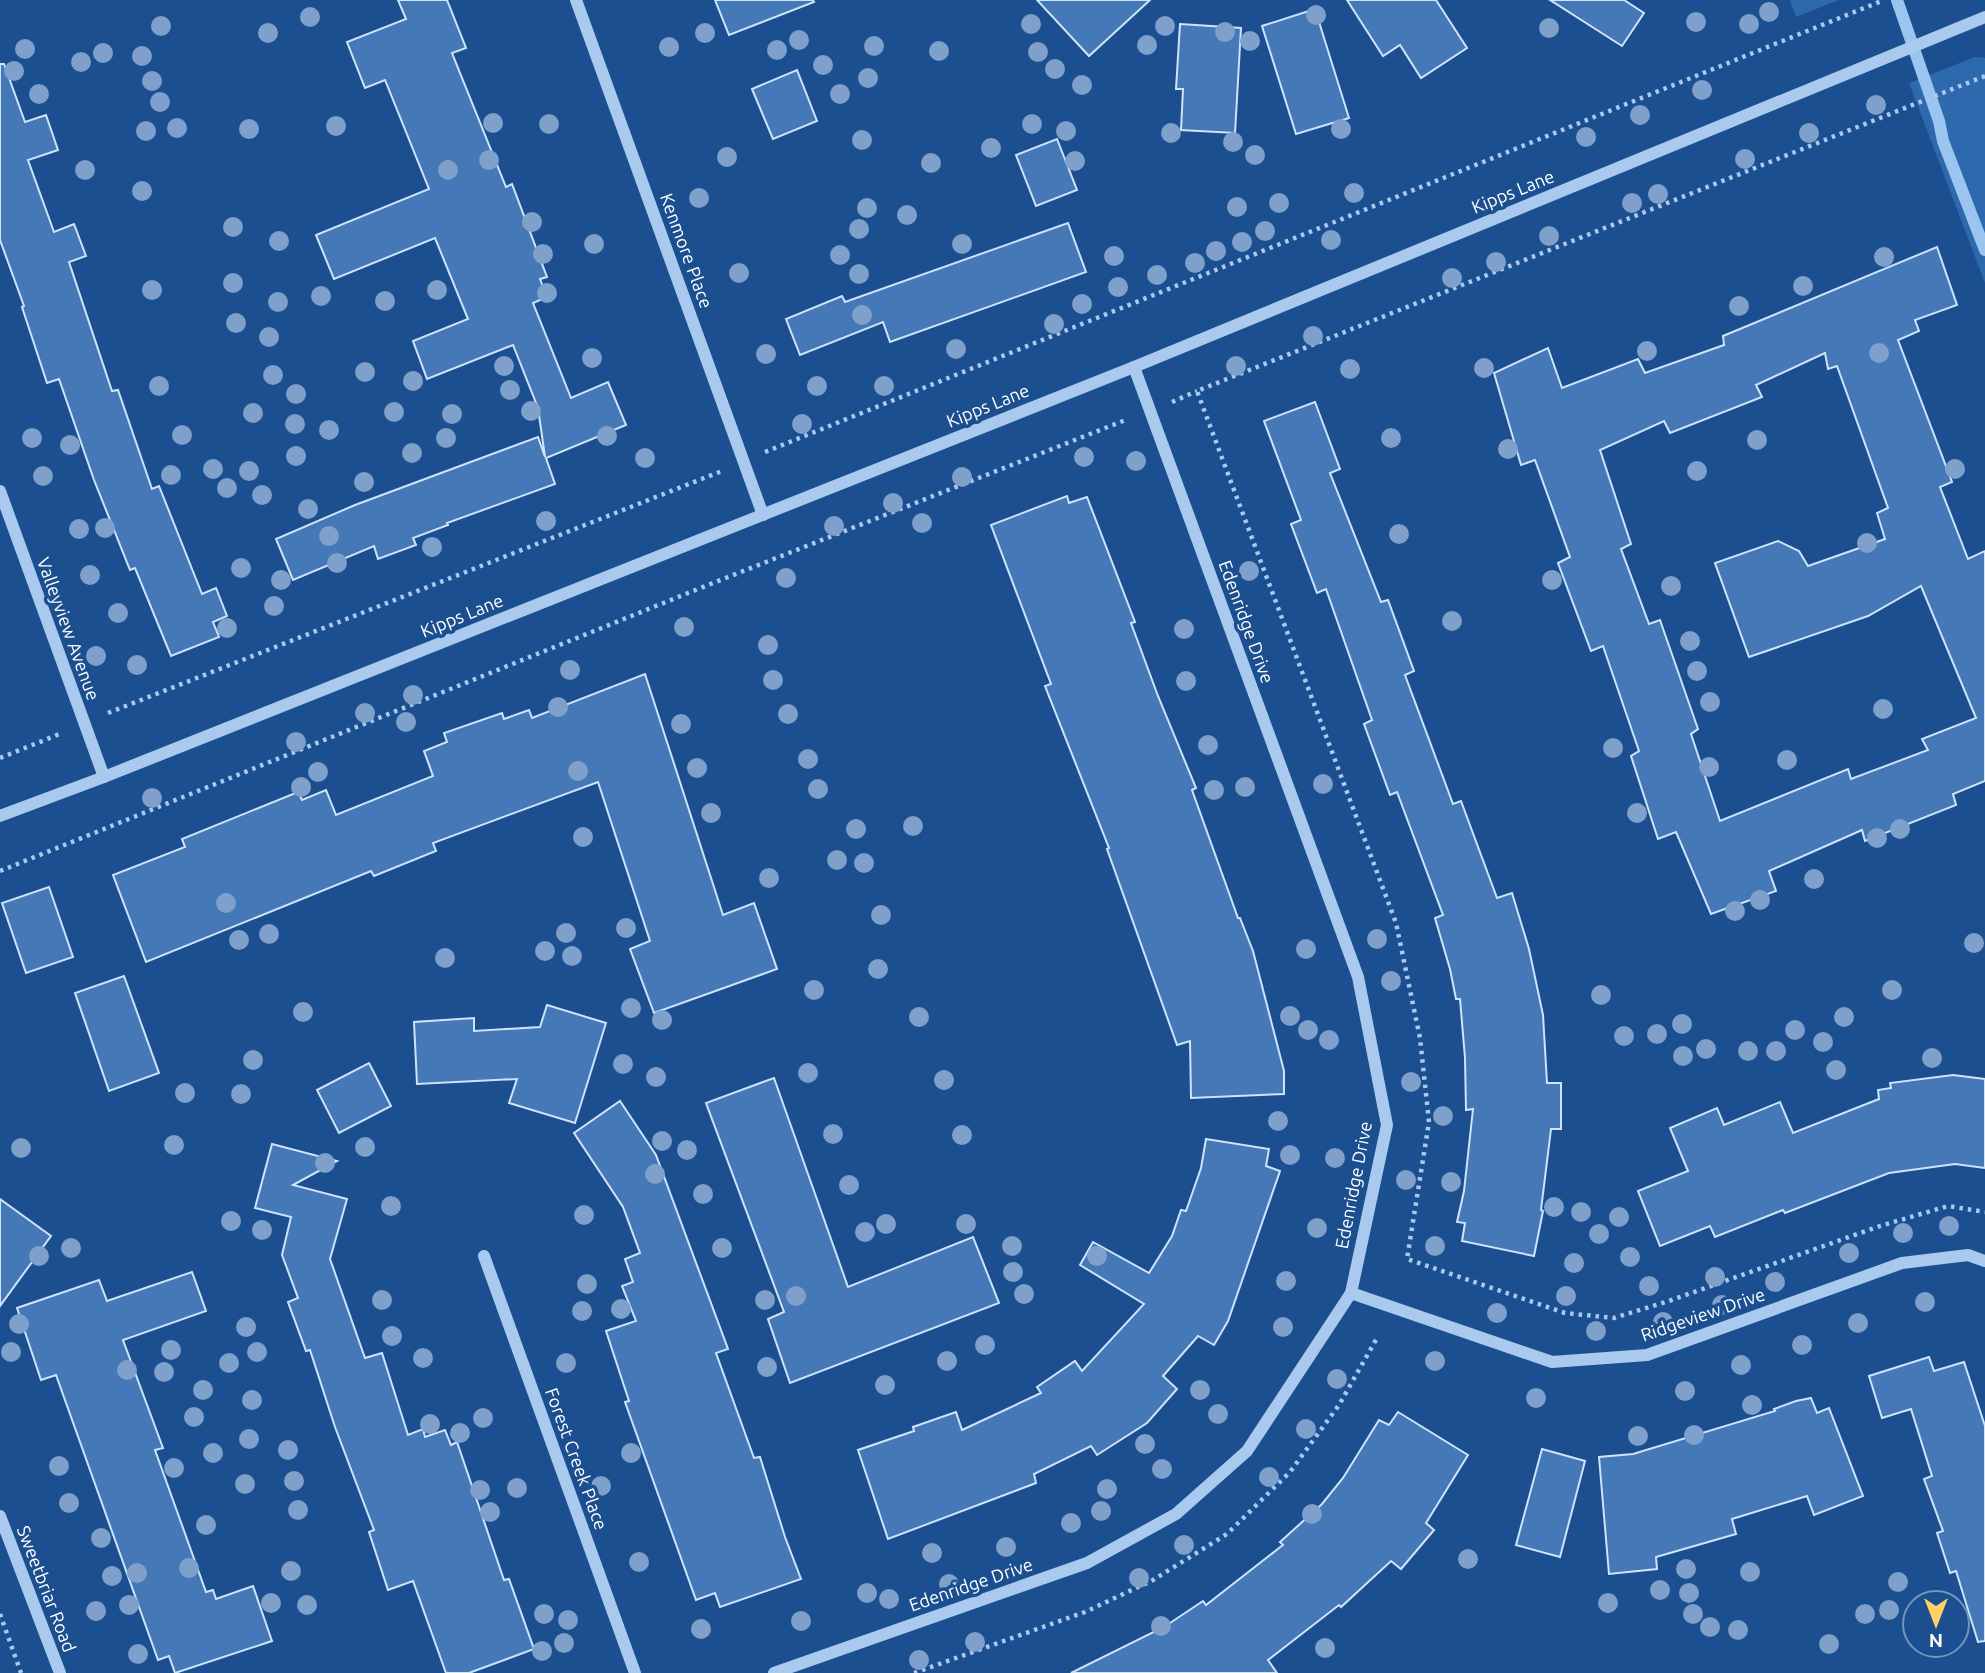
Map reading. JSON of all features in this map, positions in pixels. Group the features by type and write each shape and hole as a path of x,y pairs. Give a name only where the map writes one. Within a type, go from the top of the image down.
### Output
{"street":[{"name":"Kenmore Place","path":"576,0 763,515"},
{"name":"Kipps Lane","path":"0,816 104,778 1134,367 1985,18"},
{"name":"Edenridge Drive","path":"774,1673 1087,1563 1175,1514 1247,1451 1351,1293 1387,1125 1358,977 1134,367"},
{"name":"Valleyview Avenue","path":"0,491 104,778"},
{"name":"Ridgeview Drive","path":"1351,1293 1552,1362 1647,1355 1902,1263 1968,1255 1985,1261"},
{"name":"Forest Creek Place","path":"484,1256 635,1673"},
{"name":"Sweetbriar Road","path":"0,1517 60,1673"}],"path":[{"path":"0,758 744,462 1884,0"},
{"path":"0,871 695,590 1150,411 1985,76"},
{"path":"1197,391 1396,923 1420,1038 1429,1122 1407,1259 1565,1313 1614,1318 1880,1226 1948,1206 1985,1212"},
{"path":"0,1614 21,1673"}],"shaded area":[{"path":"1790,0 1839,0 1796,17"},
{"path":"1975,57 1985,58 1985,283 1909,83"}],"building":[{"path":"398,0 447,0 466,48 452,53 506,187 512,184 547,277 540,279 547,297 533,303 571,398 608,382 626,425 546,458 555,484 447,523 448,525 413,538 416,545 378,559 374,546 293,580 276,539 355,505 538,437 545,457 538,408 513,345 427,379 413,341 468,319 435,238 334,279 316,235 429,189 385,80 365,88 347,42 406,19"},
{"path":"715,0 813,0 814,2 729,35"},
{"path":"1037,0 1150,0 1089,56"},
{"path":"1347,0 1436,0 1467,48 1421,78 1400,45 1383,56"},
{"path":"1550,0 1624,0 1644,13 1622,46"},
{"path":"1315,9 1349,118 1296,134 1262,26"},
{"path":"1180,24 1241,28 1235,133 1181,130 1183,89 1176,89"},
{"path":"0,64 4,64 25,122 46,115 58,150 28,160 54,232 74,224 86,256 69,262 112,391 118,390 152,489 159,486 202,594 216,588 227,616 213,622 219,637 171,656 135,568 130,570 94,480 59,379 47,383 22,307 24,306 0,240"},
{"path":"797,70 817,121 773,139 752,89"},
{"path":"1057,139 1077,190 1036,206 1016,155"},
{"path":"1068,223 1086,272 890,342 883,322 800,355 786,319 842,296 845,302"},
{"path":"1937,247 1957,305 1915,320 1919,331 1898,340 1952,482 1940,487 1968,559 1985,551 1985,781 1953,794 1956,805 1865,841 1862,830 1769,871 1776,891 1711,914 1676,832 1658,839 1631,756 1639,751 1603,646 1591,651 1558,563 1570,557 1535,460 1521,465 1494,373 1548,348 1562,388 1638,359 1645,373 1724,345 1723,336","holes":["1825,353 1828,369 1837,366 1888,508 1877,513 1885,539 1808,566 1799,551 1778,541 1715,563 1749,657 1868,616 1921,586 1976,718 1922,739 1928,750 1851,779 1848,769 1720,821 1691,734 1698,729 1660,620 1649,624 1621,549 1631,544 1600,450 1664,421 1670,433 1762,397 1756,385"]},
{"path":"1315,402 1340,469 1330,473 1381,602 1388,600 1414,671 1405,675 1453,804 1461,801 1497,898 1512,893 1529,949 1543,1015 1547,1083 1561,1083 1561,1129 1551,1129 1543,1211 1534,1256 1462,1241 1465,1223 1457,1222 1464,1191 1473,1109 1466,1110 1460,999 1456,999 1435,918 1443,915 1397,792 1390,795 1364,724 1372,720 1326,589 1317,593 1291,524 1301,520 1264,421"},
{"path":"1067,496 1069,503 1087,497 1135,622 1131,623 1158,696 1196,788 1192,790 1238,918 1253,951 1284,1071 1284,1094 1191,1098 1190,1041 1177,1045 1107,849 1109,848 1045,686 1051,684 991,525"},
{"path":"645,674 723,915 754,903 777,969 654,1013 630,949 650,941 598,782 433,843 436,851 374,876 371,871 146,962 113,875 185,847 182,839 298,792 302,800 326,790 336,815 433,776 424,751 447,742 444,733 502,713 504,719 529,710 532,718"},
{"path":"49,887 73,957 26,973 2,903"},
{"path":"124,976 159,1073 109,1091 75,993"},
{"path":"547,1005 606,1023 575,1123 509,1103 517,1079 417,1084 414,1022 474,1018 474,1031 540,1027"},
{"path":"369,1063 391,1106 339,1133 317,1090"},
{"path":"1953,1075 1985,1079 1985,1168 1955,1164 1889,1173 1715,1237 1710,1226 1660,1246 1638,1191 1688,1171 1670,1128 1717,1108 1724,1125 1780,1102 1793,1133 1879,1099 1878,1090 1891,1088 1890,1083"},
{"path":"774,1078 848,1287 973,1237 999,1303 790,1383 768,1319 784,1312 706,1103"},
{"path":"620,1101 656,1155 728,1349 716,1353 754,1458 760,1457 801,1579 720,1607 715,1593 696,1600 625,1402 629,1401 606,1331 636,1321 622,1286 633,1282 625,1259 640,1253 623,1207 574,1133"},
{"path":"1206,1139 1269,1149 1266,1166 1280,1171 1228,1321 1214,1345 1198,1336 1163,1376 1177,1389 1147,1423 1097,1455 1091,1446 1034,1474 1036,1483 888,1539 858,1450 914,1431 913,1427 956,1412 962,1430 1041,1393 1037,1387 1075,1361 1082,1371 1144,1304 1080,1265 1093,1242 1149,1273 1172,1236 1181,1210 1186,1211 1201,1168"},
{"path":"272,1144 337,1161 293,1185 347,1199 330,1259 365,1358 382,1353 408,1435 423,1429 425,1437 445,1430 451,1445 457,1442 504,1580 509,1579 534,1649 469,1673 446,1673 413,1581 388,1590 369,1532 374,1530 335,1427 310,1350 306,1351 288,1302 298,1298 282,1255 291,1217 255,1208"},
{"path":"0,1199 51,1236 0,1306"},
{"path":"192,1272 206,1311 123,1340 163,1448 155,1450 206,1592 213,1590 216,1599 253,1586 272,1641 175,1673 169,1656 158,1660 56,1375 41,1380 17,1308 99,1280 107,1301"},
{"path":"1929,1357 1934,1371 1964,1362 1985,1426 1985,1641 1978,1642 1971,1619 1971,1589 1962,1589 1956,1571 1950,1573 1937,1533 1943,1531 1924,1479 1932,1476 1911,1409 1882,1418 1869,1376"},
{"path":"1811,1398 1817,1413 1829,1408 1863,1496 1814,1515 1807,1496 1732,1519 1736,1534 1656,1557 1657,1569 1609,1574 1599,1457 1633,1454"},
{"path":"1398,1412 1468,1455 1426,1523 1434,1530 1401,1569 1391,1561 1341,1607 1339,1605 1268,1660 1277,1673 1071,1673 1164,1627 1203,1601 1206,1605 1283,1545 1280,1542 1322,1504 1343,1478 1379,1420 1389,1425"},
{"path":"1542,1449 1585,1461 1560,1557 1516,1545"}],"waterway":[{"path":"1897,0 1939,121 1943,141 1985,250"}]}
